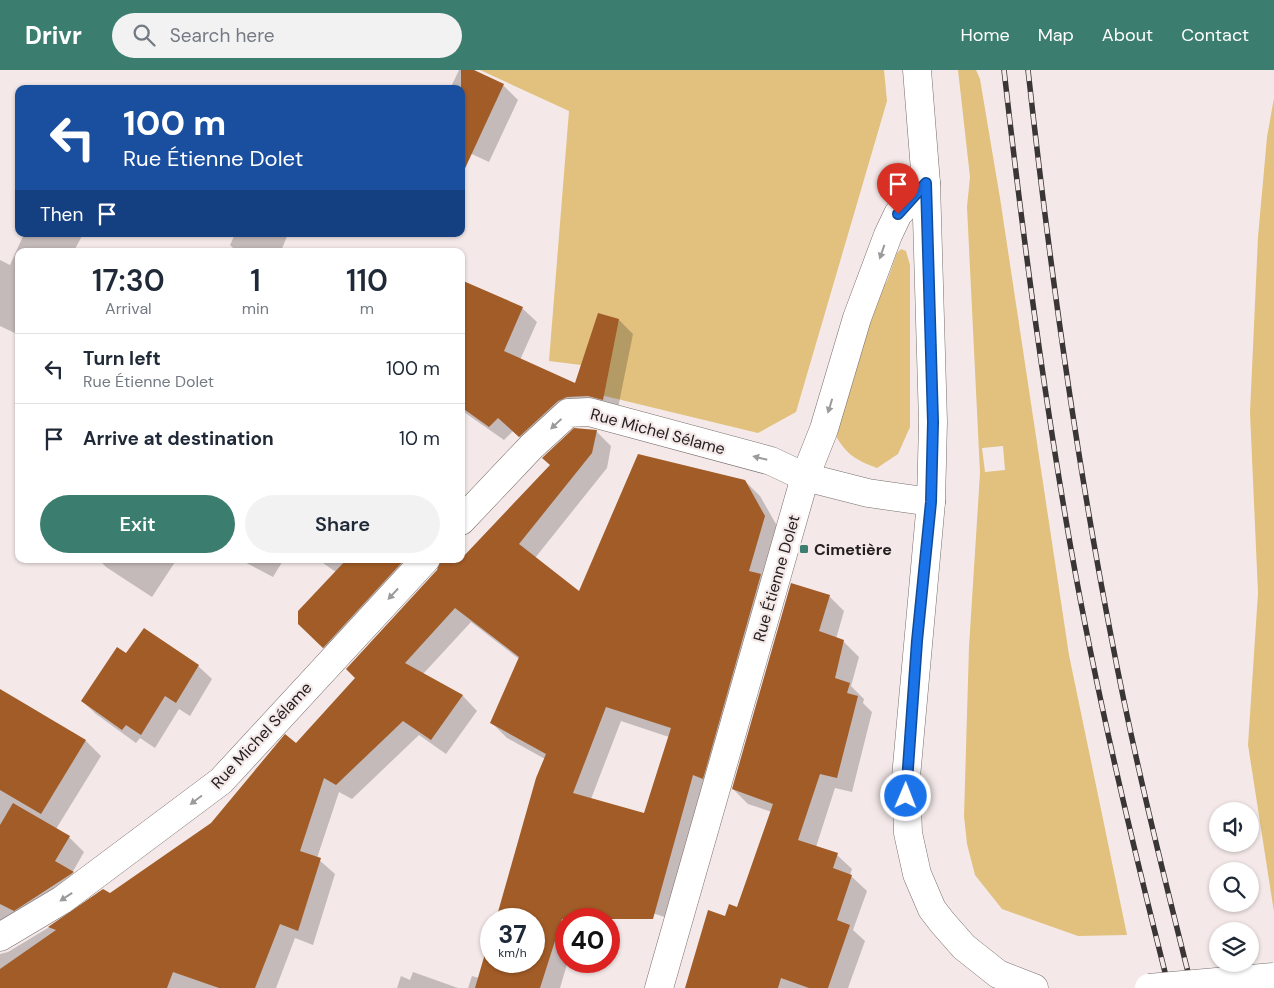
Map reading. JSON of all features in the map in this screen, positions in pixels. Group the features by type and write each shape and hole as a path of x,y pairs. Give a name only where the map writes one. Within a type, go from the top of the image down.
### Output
{"street":[{"path":"917,70 926,183 933,422 931,502 906,776 906,815 911,851 925,895 932,909 964,947 998,974 1034,988"},
{"name":"Rue Étienne Dolet","path":"659,988 805,477 824,429 858,318 888,234 898,214 926,183"},
{"name":"Rue Michel Sélame","path":"465,517 531,447 568,413 575,412 589,412 772,461 805,477"},
{"path":"805,477 868,493 931,502"},
{"name":"Rue Michel Sélame","path":"0,937 70,894 221,781 422,563"},
{"path":"1149,988 1274,977"}],"shaded area":[{"path":"480,70 884,70 887,101 796,412 758,433 576,389 581,365 549,361 569,111"},
{"path":"958,70 976,70 980,79 1000,198 1069,655 1127,935 1078,936 1002,909 975,875 967,844 964,816 969,647 980,473 967,207 970,177","holes":["1003,446 1005,470 985,472 982,448"]},
{"path":"1274,98 1274,912 1259,816 1259,802 1257,802 1248,745 1258,593 1250,413 1258,237 1267,137"},
{"path":"901,249 906,251 910,265 910,427 898,454 877,468 862,462 850,454 833,431 872,305 887,281 897,253"}],"building":[{"path":"461,70 474,70 504,84 465,168 465,85 461,85"},
{"path":"465,282 523,307 504,351 575,383 598,313 619,319 603,400 588,396 567,397 558,401 519,437 498,418 489,427 465,410"},
{"path":"574,428 597,430 592,453 519,544 579,591 638,454 745,480 765,516 749,571 761,574 703,779 693,775 653,919 620,919 620,908 555,908 555,941 545,972 545,908 499,908 536,778 546,754 490,723 519,657 455,608 405,663 463,695 431,740 403,721 336,785 324,778 300,851 321,858 298,931 280,924 255,988 219,988 173,972 167,988 0,988 0,969 56,930 48,927 103,889 110,893 211,823 285,734 296,743 355,678 346,669 437,570 440,563 465,563 465,555 550,465 542,458","holes":["606,707 671,728 644,813 573,793"]},
{"path":"343,563 401,563 323,648 298,624 298,611"},
{"path":"791,583 830,595 819,631 844,640 835,678 850,683 847,693 858,696 837,778 820,774 798,840 838,853 833,868 852,875 837,920 850,925 828,988 809,988 781,978 778,988 685,988 708,910 725,916 729,904 737,907 773,804 732,789"},
{"path":"144,628 199,665 176,703 165,696 141,735 126,725 122,730 81,701 117,647 126,653"},
{"path":"0,689 86,740 41,814 0,790"},
{"path":"13,803 70,836 55,861 74,872 14,911 0,904 0,825"},
{"path":"480,971 480,973 545,973 540,988 475,988"}],"railway":[{"path":"1004,70 1034,310 1051,430 1071,549 1116,769 1169,988"},
{"path":"1028,70 1064,356 1086,499 1139,771 1192,988"}],"place":[{"name":"Cimetière","path":"804,549"}],"route":[{"path":"898,214 926,183 933,422 931,502 917,641 906,796"}]}
